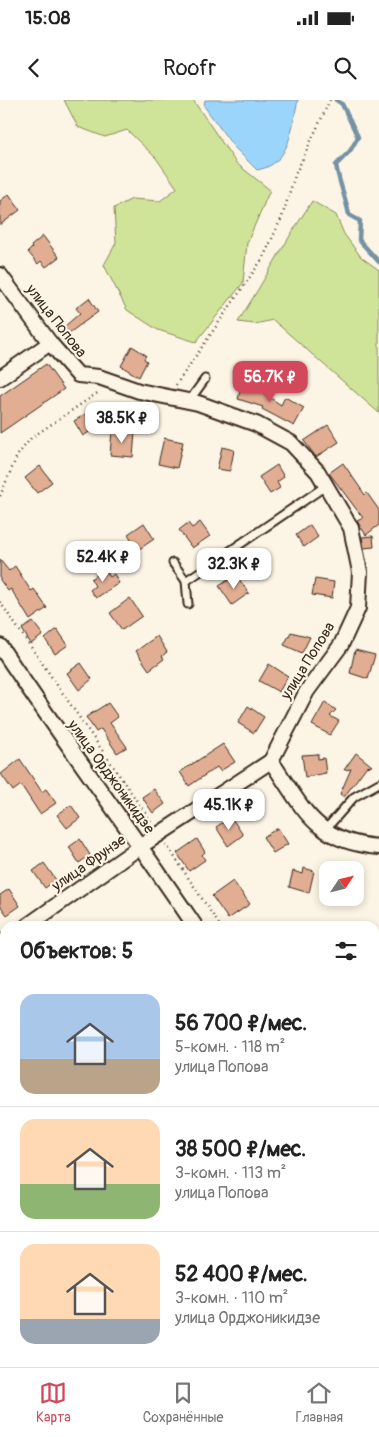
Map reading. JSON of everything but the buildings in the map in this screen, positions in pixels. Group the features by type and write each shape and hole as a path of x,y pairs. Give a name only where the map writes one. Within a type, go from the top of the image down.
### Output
{"street":[{"name":"улица Попова","path":"0,275 50,343 78,375 99,376 139,391 198,403 256,424 291,443 327,484 351,528 360,572 358,608 341,645 306,691 271,761"},
{"path":"0,378 50,343"},
{"name":"улица Орджоникидзе","path":"0,646 59,735 141,846 193,921"},
{"path":"271,761 312,820 336,838 357,845 379,847"},
{"name":"улица Фрунзе","path":"34,921 141,846 157,831 271,761"}],"lane":[{"path":"189,402 205,378"},
{"path":"186,581 327,484"},
{"path":"173,563 186,581 188,604"},
{"path":"325,830 354,797 379,783"}],"path":[{"path":"169,386 175,386 263,258 282,217 295,175 330,100"},
{"path":"0,496 17,456 31,438 104,388"},
{"path":"0,602 217,921"}],"green space":[{"path":"64,100 193,100 236,163 270,190 247,243 243,283 196,342 158,330 127,310 104,265 116,243 114,208 132,199 160,201 177,188 156,158 127,130 105,137 78,127"},
{"path":"312,201 336,215 344,234 361,257 379,270 379,413 273,320 255,324 238,322"}],"water":[{"path":"205,100 298,100 288,144 277,161 257,170 233,146 204,106"}],"waterway":[{"path":"336,100 342,104 358,137 350,151 336,165 339,178 349,215 360,221 359,240 379,262"}]}
